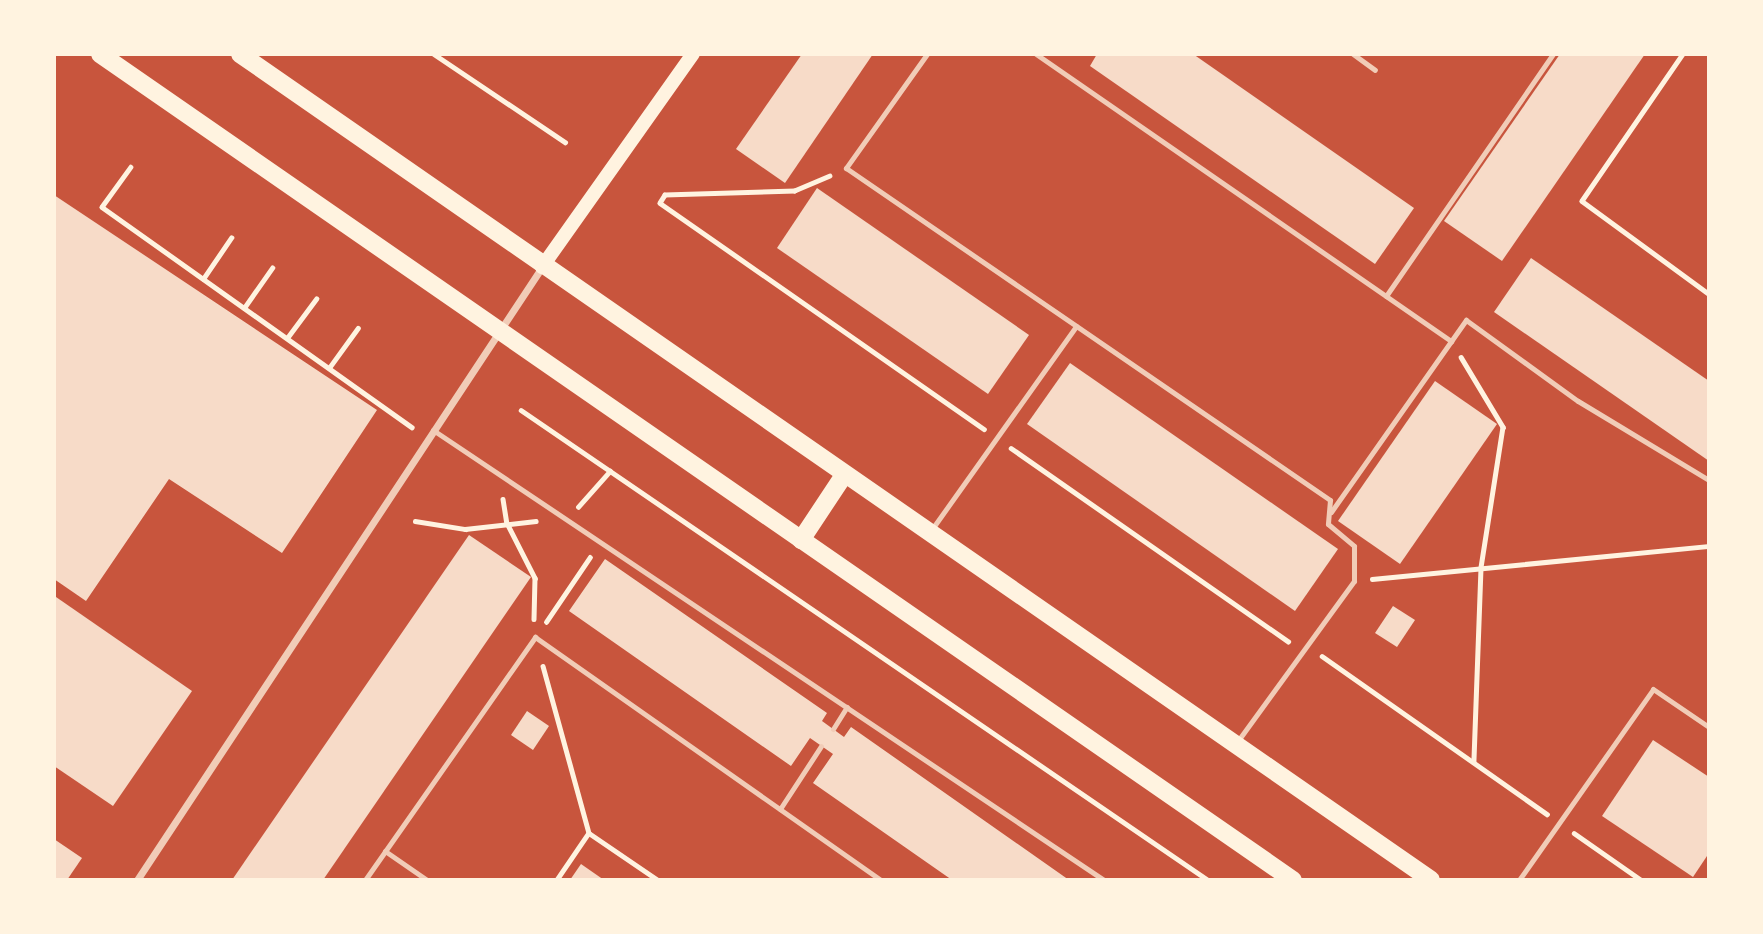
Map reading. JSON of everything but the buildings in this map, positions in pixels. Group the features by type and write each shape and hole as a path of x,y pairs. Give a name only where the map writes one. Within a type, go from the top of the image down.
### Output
{"main road":[{"path":"100,54 1293,880"},
{"path":"240,54 542,267 1431,880"},
{"path":"542,267 693,54"},
{"path":"800,540 844,475"}],"street":[{"path":"137,880 542,267"}],"lane":[{"path":"927,54 846,169 1330,500 1328,524 1354,546 1354,581 1236,745"},
{"path":"1036,54 1451,341"},
{"path":"1353,54 1375,70"},
{"path":"1386,296 1553,54"},
{"path":"1329,514 1466,320 1578,401 1709,480"},
{"path":"929,534 1076,326"},
{"path":"433,430 1104,880"},
{"path":"365,880 535,637 881,880"},
{"path":"1519,880 1653,689 1709,727"},
{"path":"833,729 847,707"},
{"path":"780,809 821,746"},
{"path":"385,851 427,880"}],"path":[{"path":"434,54 565,142"},
{"path":"1683,54 1583,201 1709,294"},
{"path":"131,167 102,207 412,427"},
{"path":"660,203 665,195 795,191 846,169"},
{"path":"203,279 231,238"},
{"path":"244,308 272,268"},
{"path":"287,338 316,299"},
{"path":"329,368 358,328"},
{"path":"1451,341 1503,427 1481,568 1474,762"},
{"path":"521,410 1208,880"},
{"path":"415,522 465,529 567,520 610,471"},
{"path":"535,637 601,542"},
{"path":"1354,581 1709,546"},
{"path":"1307,645 1641,880"},
{"path":"589,833 658,880"}]}
